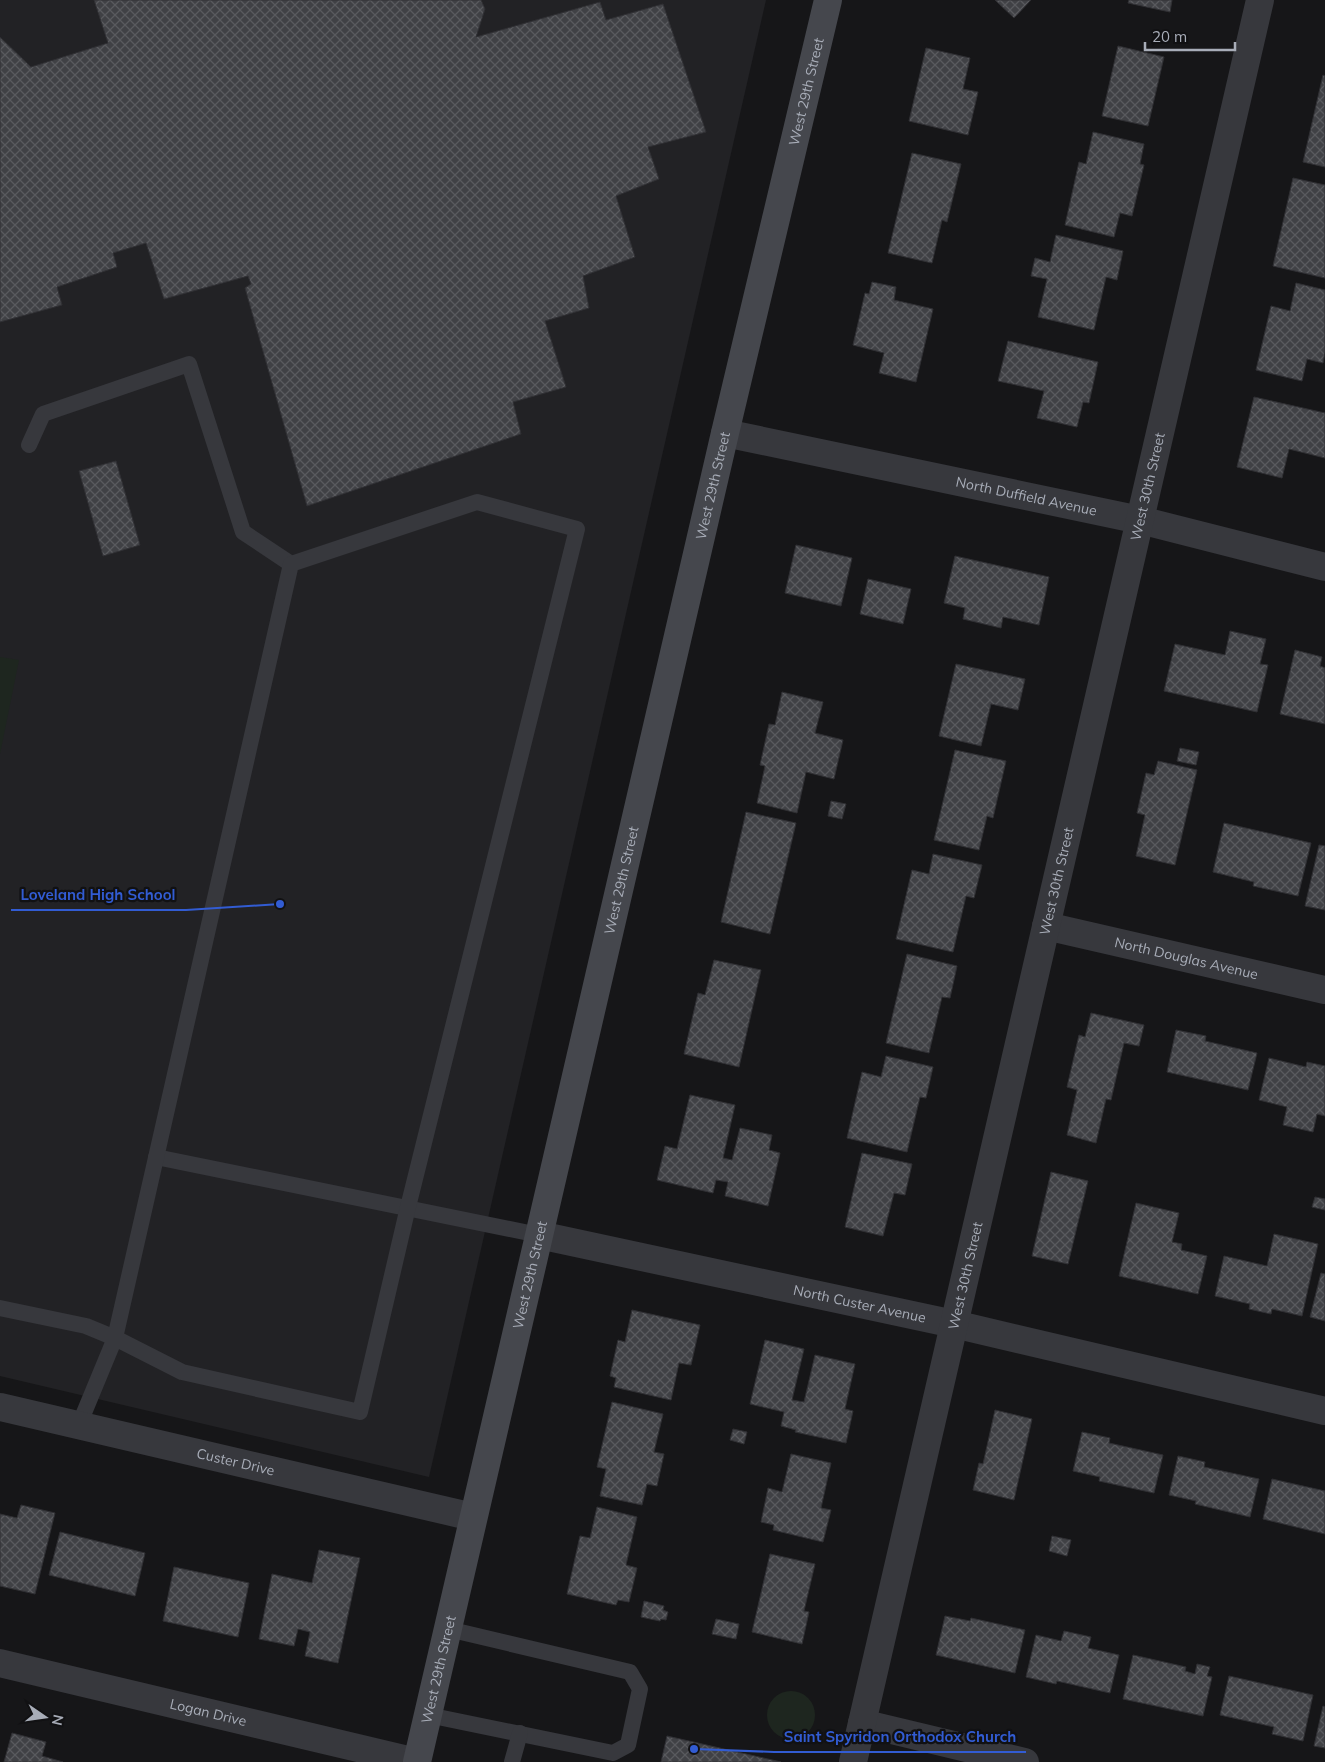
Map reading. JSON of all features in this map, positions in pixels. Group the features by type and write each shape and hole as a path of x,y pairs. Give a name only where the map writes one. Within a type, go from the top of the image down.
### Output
{"main road":[{"name":"West 29th Street","path":"417,1762 725,433 828,0"}],"street":[{"name":"West 30th Street","path":"853,1762 1260,0"},
{"name":"North Duffield Avenue","path":"725,433 1140,520 1325,567"},
{"name":"North Douglas Avenue","path":"1046,926 1325,990"},
{"name":"North Custer Avenue","path":"539,1236 954,1324 1325,1411"},
{"name":"Custer Drive","path":"0,1407 474,1517"},
{"name":"Logan Drive","path":"0,1663 417,1762"},
{"path":"862,1723 1025,1762"}],"lane":[{"path":"29,445 43,414 189,364 243,532 291,564"},
{"path":"0,1308 86,1326 115,1338 182,1372 360,1412 408,1207 577,529 477,502 291,564"},
{"path":"80,1425 115,1338 291,564"},
{"path":"156,1157 408,1207 539,1236"},
{"path":"428,1715 613,1753 628,1745 640,1688 630,1672 448,1629"},
{"path":"512,1762 520,1733"}],"shaded area":[{"path":"0,0 766,0 429,1477 0,1376"},
{"path":"0,657 19,660 0,754"},
{"path":"791,1691 800,1693 808,1698 813,1706 815,1715 813,1724 808,1732 800,1737 791,1739 782,1737 774,1732 769,1724 767,1715 769,1706 774,1698 782,1693"}],"building":[{"path":"94,0 481,0 485,9 476,37 600,2 606,20 663,4 706,132 648,147 659,179 616,196 635,257 583,276 589,308 545,321 566,387 513,402 521,434 307,506 245,288 251,284 248,276 164,299 146,243 113,253 117,267 57,287 62,305 0,322 0,37 31,67 108,43"},
{"path":"995,0 1031,0 1014,18"},
{"path":"1129,0 1172,0 1170,12 1128,3"},
{"path":"1118,46 1164,57 1148,126 1102,116"},
{"path":"926,48 970,58 963,89 978,92 968,135 909,121"},
{"path":"1323,75 1325,76 1325,167 1303,162"},
{"path":"1093,132 1144,144 1140,164 1144,165 1132,216 1120,213 1114,237 1065,225 1079,162 1086,164"},
{"path":"912,153 961,164 947,222 942,220 932,263 888,253"},
{"path":"1293,178 1325,185 1325,278 1273,266"},
{"path":"1056,235 1123,251 1117,280 1106,277 1094,330 1038,317 1047,279 1031,276 1035,258 1050,262"},
{"path":"872,282 896,287 894,300 933,309 916,382 879,373 884,353 853,345 865,293 869,294"},
{"path":"1296,283 1325,290 1325,352 1323,363 1307,359 1302,381 1256,370 1271,306 1290,311"},
{"path":"1008,341 1098,362 1089,403 1083,402 1077,427 1037,418 1044,391 998,381"},
{"path":"1254,397 1325,413 1325,458 1289,449 1282,478 1237,467"},
{"path":"116,461 140,545 103,556 79,471"},
{"path":"796,545 852,558 841,606 785,593"},
{"path":"955,556 1049,577 1039,625 1003,617 1001,628 963,619 965,608 944,603"},
{"path":"868,579 911,589 903,624 860,614"},
{"path":"1230,631 1266,639 1260,664 1268,665 1257,712 1164,691 1175,644 1225,655"},
{"path":"1295,650 1322,657 1320,666 1325,668 1325,724 1280,714"},
{"path":"956,664 1025,679 1018,710 991,704 981,746 939,736"},
{"path":"782,692 823,702 815,733 843,740 834,779 806,772 797,813 757,803 765,766 760,765 769,724 775,725"},
{"path":"1180,748 1199,752 1196,765 1177,761"},
{"path":"955,750 1006,761 993,818 987,816 979,850 934,840"},
{"path":"1158,761 1197,770 1175,865 1136,856 1145,815 1137,813 1146,773 1154,775"},
{"path":"831,801 846,804 842,819 828,816"},
{"path":"746,812 796,823 770,934 721,922"},
{"path":"1224,823 1311,843 1298,896 1253,886 1254,882 1213,872"},
{"path":"1319,845 1325,846 1325,910 1305,906"},
{"path":"933,854 982,865 974,898 966,896 953,952 896,939 912,870 929,874"},
{"path":"907,954 957,966 950,998 942,997 929,1053 886,1043"},
{"path":"714,960 761,970 739,1067 684,1054 698,993 705,995"},
{"path":"1091,1013 1144,1025 1139,1046 1124,1043 1111,1100 1106,1099 1096,1143 1067,1135 1077,1090 1067,1087 1079,1035 1085,1037"},
{"path":"1176,1030 1206,1036 1205,1041 1257,1053 1248,1090 1167,1072"},
{"path":"886,1056 933,1067 926,1098 920,1097 907,1152 847,1138 862,1072 881,1077"},
{"path":"1269,1058 1306,1067 1307,1062 1325,1066 1325,1116 1317,1114 1313,1132 1283,1125 1287,1107 1259,1100"},
{"path":"690,1095 735,1105 723,1158 732,1160 740,1128 772,1135 769,1150 780,1153 768,1206 725,1196 728,1182 716,1180 713,1193 657,1180 665,1146 677,1149"},
{"path":"862,1153 912,1164 905,1195 894,1193 883,1236 845,1227"},
{"path":"1051,1172 1088,1181 1068,1264 1032,1256"},
{"path":"1315,1197 1325,1199 1325,1210 1312,1207"},
{"path":"1136,1203 1179,1213 1172,1242 1182,1244 1181,1250 1207,1256 1198,1294 1119,1276"},
{"path":"1274,1234 1318,1244 1302,1316 1272,1309 1271,1314 1249,1309 1250,1304 1215,1296 1224,1256 1267,1266"},
{"path":"1321,1273 1325,1274 1325,1321 1310,1317"},
{"path":"632,1310 700,1325 691,1365 679,1363 671,1400 614,1387 616,1378 610,1376 618,1340 625,1342"},
{"path":"765,1340 804,1349 792,1400 804,1402 815,1355 855,1364 845,1409 853,1411 846,1443 795,1432 796,1430 781,1426 784,1412 750,1404"},
{"path":"612,1402 663,1414 654,1452 664,1454 657,1486 647,1484 642,1505 600,1496 606,1469 597,1467"},
{"path":"995,1410 1032,1419 1014,1500 973,1490 979,1463 983,1464"},
{"path":"733,1429 747,1432 744,1444 730,1440"},
{"path":"1082,1432 1110,1438 1109,1443 1163,1455 1154,1493 1099,1481 1100,1477 1073,1471"},
{"path":"791,1454 831,1463 821,1508 831,1510 823,1542 773,1530 774,1525 761,1522 768,1488 782,1492"},
{"path":"1178,1456 1205,1462 1204,1467 1259,1479 1250,1517 1195,1504 1196,1501 1169,1495"},
{"path":"1272,1479 1325,1491 1325,1534 1263,1519"},
{"path":"21,1505 55,1513 35,1594 0,1586 0,1514 17,1518"},
{"path":"597,1507 637,1517 626,1565 637,1568 629,1602 618,1600 616,1605 567,1594 580,1536 590,1538"},
{"path":"60,1532 145,1553 135,1596 49,1575"},
{"path":"1052,1536 1071,1540 1067,1556 1049,1551"},
{"path":"319,1550 360,1558 338,1663 305,1656 310,1632 298,1629 294,1646 259,1639 272,1574 312,1583"},
{"path":"770,1554 815,1564 804,1611 809,1612 802,1644 752,1632"},
{"path":"174,1567 249,1583 238,1637 163,1621"},
{"path":"644,1601 664,1606 663,1610 668,1612 666,1620 661,1619 660,1621 641,1617"},
{"path":"945,1616 970,1621 971,1618 1025,1630 1015,1673 936,1655"},
{"path":"716,1619 739,1624 736,1639 712,1634"},
{"path":"1064,1631 1091,1637 1088,1648 1119,1655 1110,1693 1057,1681 1056,1684 1026,1677 1036,1635 1061,1641"},
{"path":"1133,1655 1186,1667 1185,1671 1195,1674 1197,1664 1210,1667 1207,1676 1212,1677 1203,1716 1123,1699"},
{"path":"1229,1676 1313,1695 1303,1741 1272,1734 1274,1727 1220,1715"},
{"path":"1323,1706 1325,1707 1325,1748 1314,1746"},
{"path":"12,1733 46,1742 42,1756 63,1762 4,1762"},
{"path":"667,1736 781,1762 661,1762"}],"place":[{"name":"Loveland High School","path":"280,904"},
{"name":"Saint Spyridon Orthodox Church","path":"694,1749"}]}
